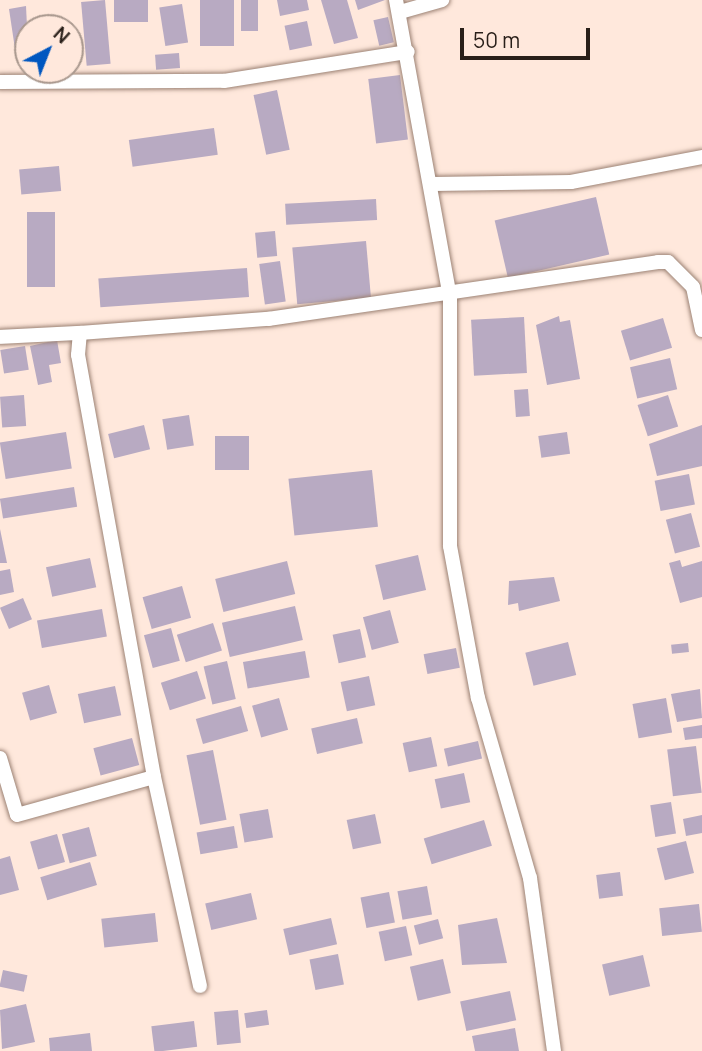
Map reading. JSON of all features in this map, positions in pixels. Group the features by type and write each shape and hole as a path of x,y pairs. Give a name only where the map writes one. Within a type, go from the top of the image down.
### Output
{"street":[{"path":"442,0 398,6 433,184 450,296 450,546 478,698 530,878 554,1051"},
{"path":"0,82 224,81 408,52"},
{"path":"433,184 571,182 702,157"},
{"path":"0,337 80,333 450,296 668,262 693,287 702,330"},
{"path":"80,333 78,355 154,777 200,986"},
{"path":"0,758 18,814 154,777"}],"building":[{"path":"105,0 111,64 87,66 81,2"},
{"path":"114,0 148,0 148,22 114,22"},
{"path":"200,0 234,0 234,46 200,46"},
{"path":"241,0 258,0 258,31 241,31"},
{"path":"277,0 307,0 309,10 280,16"},
{"path":"321,0 347,0 358,38 334,44"},
{"path":"355,0 385,0 358,10"},
{"path":"182,4 188,43 165,46 159,8"},
{"path":"26,6 26,14 14,14 14,42 9,9"},
{"path":"388,17 394,42 379,46 373,20"},
{"path":"307,21 312,45 290,50 285,26"},
{"path":"179,53 180,68 156,70 155,55"},
{"path":"400,75 408,140 376,143 368,79"},
{"path":"277,90 290,150 266,155 254,95"},
{"path":"214,128 218,155 133,167 129,140"},
{"path":"59,166 61,191 21,194 19,169"},
{"path":"596,197 609,254 508,278 495,220"},
{"path":"376,199 377,220 286,225 285,204"},
{"path":"27,212 55,212 55,287 27,287"},
{"path":"275,231 277,256 257,258 255,233"},
{"path":"366,241 371,298 297,304 292,247"},
{"path":"280,261 286,302 265,305 259,264"},
{"path":"247,268 249,297 100,307 98,278"},
{"path":"559,316 560,322 570,320 580,379 547,385 536,325"},
{"path":"524,317 527,373 474,376 471,320"},
{"path":"663,318 672,348 630,361 621,331"},
{"path":"57,340 61,363 49,365 52,382 38,385 30,346"},
{"path":"25,346 29,370 4,374 0,350"},
{"path":"670,358 677,389 637,398 630,367"},
{"path":"528,389 530,416 516,417 514,390"},
{"path":"24,395 26,426 2,428 0,397"},
{"path":"668,395 678,426 648,436 638,405"},
{"path":"189,415 194,446 167,450 162,419"},
{"path":"144,425 150,449 114,458 108,434"},
{"path":"702,425 702,466 657,476 649,444"},
{"path":"66,432 72,469 6,479 0,442"},
{"path":"567,432 570,454 541,458 538,436"},
{"path":"215,436 249,436 249,470 215,470"},
{"path":"372,470 378,527 294,535 288,479"},
{"path":"689,474 695,504 661,511 655,481"},
{"path":"74,487 77,507 3,518 0,499"},
{"path":"691,513 700,547 675,554 666,520"},
{"path":"0,529 7,563 0,563"},
{"path":"418,555 426,590 383,600 375,565"},
{"path":"90,558 96,587 52,597 46,567"},
{"path":"680,560 682,567 702,561 702,597 680,603 669,563"},
{"path":"287,561 295,594 223,612 215,579"},
{"path":"10,569 14,592 0,595 0,571"},
{"path":"554,577 560,601 519,611 518,603 508,605 509,581"},
{"path":"182,586 191,618 152,629 143,597"},
{"path":"23,598 32,619 9,629 0,608"},
{"path":"295,606 303,640 230,657 222,623"},
{"path":"102,609 107,637 42,648 37,620"},
{"path":"390,610 399,643 372,650 363,617"},
{"path":"213,623 222,651 186,662 177,635"},
{"path":"171,628 180,661 153,668 144,635"},
{"path":"360,629 366,657 339,663 333,635"},
{"path":"568,642 576,675 534,686 525,653"},
{"path":"688,643 689,652 672,654 671,645"},
{"path":"456,648 460,668 427,674 424,654"},
{"path":"305,651 310,678 248,689 243,662"},
{"path":"227,661 236,699 212,704 204,666"},
{"path":"197,671 206,699 170,710 161,683"},
{"path":"369,676 375,705 347,711 341,682"},
{"path":"49,685 57,713 30,721 22,693"},
{"path":"115,686 121,715 84,723 78,694"},
{"path":"700,689 702,718 677,722 671,694"},
{"path":"279,698 288,730 261,737 252,706"},
{"path":"666,698 672,732 639,738 633,704"},
{"path":"241,706 248,731 203,744 196,719"},
{"path":"357,718 363,743 317,754 311,729"},
{"path":"702,725 702,738 685,740 683,728"},
{"path":"431,737 437,766 409,772 403,743"},
{"path":"132,738 139,765 101,775 93,748"},
{"path":"478,741 482,759 448,766 444,749"},
{"path":"696,746 702,793 673,796 667,750"},
{"path":"213,750 227,820 200,825 186,755"},
{"path":"464,773 470,802 441,809 435,779"},
{"path":"671,802 676,834 655,837 650,805"},
{"path":"268,809 273,838 244,843 239,814"},
{"path":"375,814 381,843 353,849 347,820"},
{"path":"702,815 702,833 686,836 683,819"},
{"path":"484,820 492,846 432,864 424,838"},
{"path":"234,826 238,848 200,854 197,833"},
{"path":"89,827 97,856 70,863 62,834"},
{"path":"57,834 65,862 38,870 30,842"},
{"path":"686,841 694,873 665,880 657,848"},
{"path":"10,856 19,890 0,895 0,859"},
{"path":"90,862 97,885 47,900 40,877"},
{"path":"620,872 623,896 599,899 596,875"},
{"path":"427,886 432,915 402,920 397,891"},
{"path":"389,892 395,922 366,928 361,898"},
{"path":"251,893 257,919 211,930 205,904"},
{"path":"699,904 702,932 662,936 659,908"},
{"path":"155,913 158,942 104,947 101,919"},
{"path":"331,918 337,944 289,955 283,929"},
{"path":"497,918 507,963 462,965 458,925"},
{"path":"438,919 443,938 419,945 414,925"},
{"path":"406,926 412,955 385,961 379,932"},
{"path":"338,954 344,984 315,990 310,960"},
{"path":"643,955 650,986 609,996 602,964"},
{"path":"443,959 451,993 418,1001 410,967"},
{"path":"3,970 27,975 24,992 0,987"},
{"path":"510,991 516,1020 466,1031 460,1002"},
{"path":"26,1004 35,1042 2,1049 0,1010"},
{"path":"238,1010 241,1043 217,1045 214,1012"},
{"path":"267,1010 269,1025 246,1028 244,1013"},
{"path":"194,1021 197,1047 154,1051 151,1026"},
{"path":"515,1028 519,1051 475,1051 472,1036"},
{"path":"90,1033 92,1051 50,1051 49,1038"}]}
